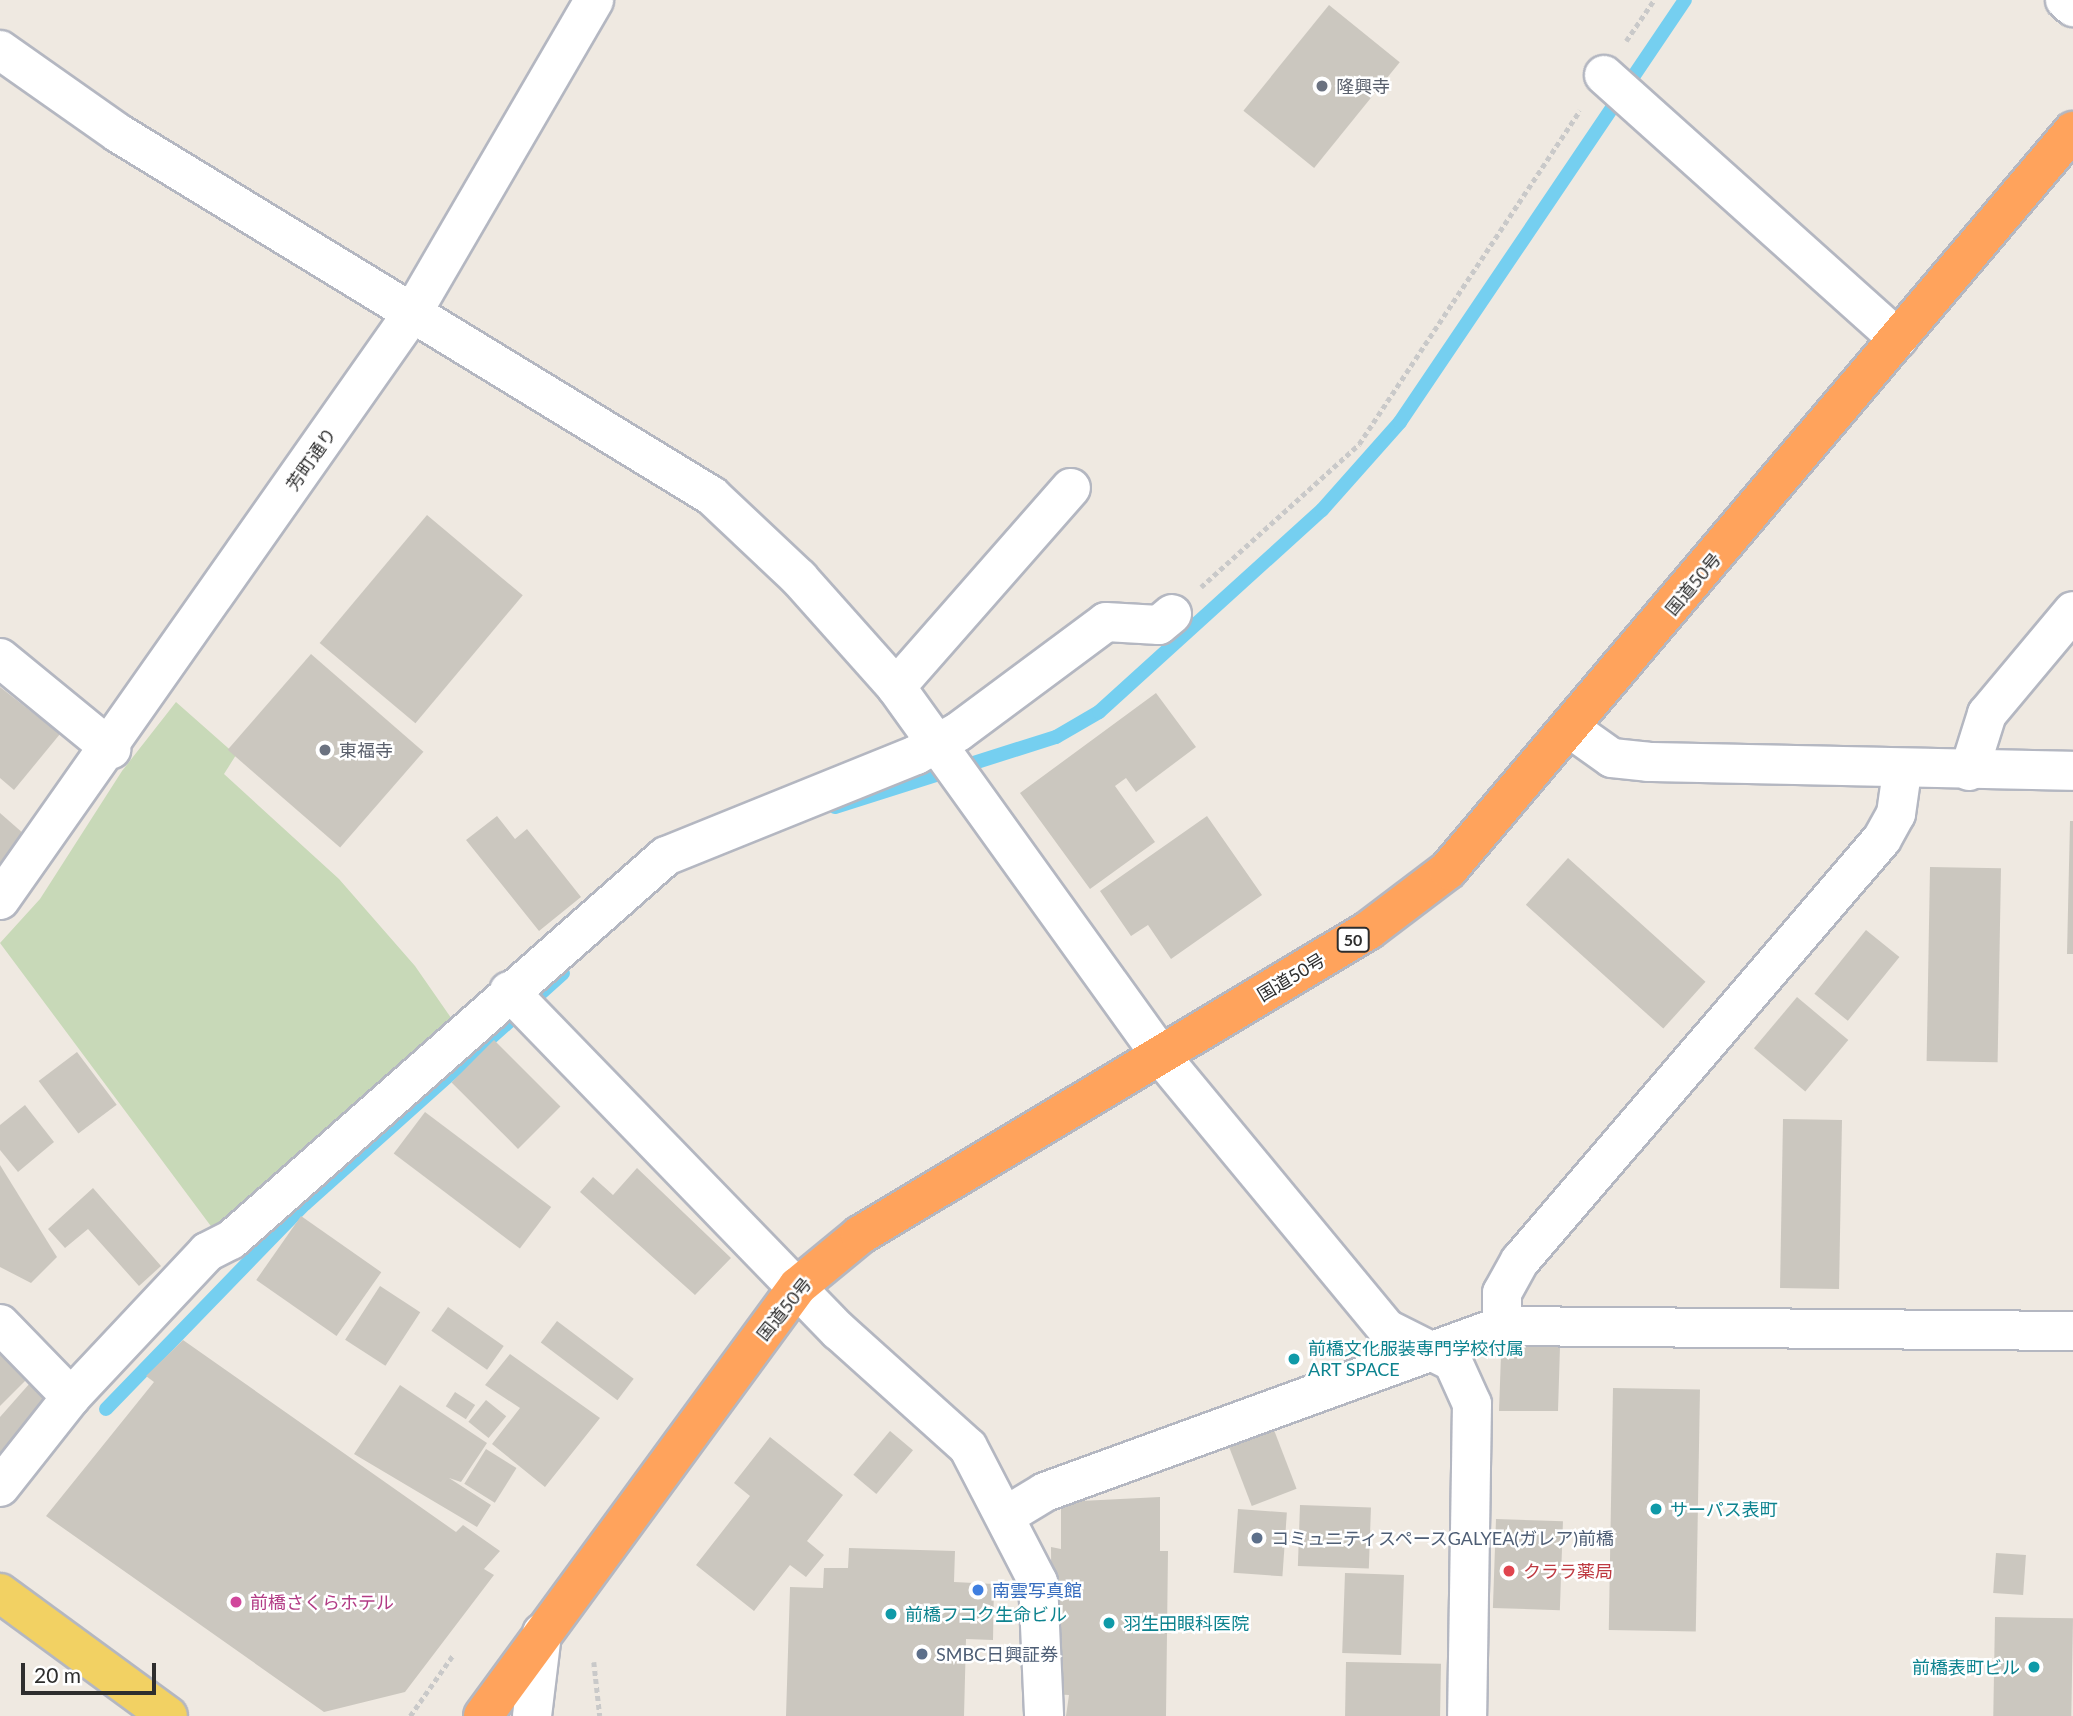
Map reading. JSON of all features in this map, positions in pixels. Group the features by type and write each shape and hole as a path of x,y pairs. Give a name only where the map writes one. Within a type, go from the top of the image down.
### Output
{"highway":[{"name":"国道50号","path":"483,1716 798,1286 860,1235 1160,1055 1412,899 1448,870 1571,729 2073,131"}],"main road":[{"path":"0,1592 169,1716"}],"street":[{"name":"芳町通り","path":"0,900 111,750 411,315 594,0"},
{"path":"2065,0 2073,7"},
{"path":"0,50 118,133 411,315 712,496 799,578 896,687 1160,1055 1387,1329 1433,1348 1453,1362 1472,1404 1467,1716"},
{"path":"1604,75 1898,339"},
{"path":"896,687 1071,488"},
{"path":"1969,771 1987,714 2073,611"},
{"path":"0,1487 71,1397 208,1252 231,1240 666,856 859,780 958,732 1106,622 1159,625 1172,614"},
{"path":"0,658 111,750"},
{"path":"1571,729 1612,758 1648,762 1902,772 2073,771"},
{"path":"1502,1326 1502,1293 1520,1261 1882,839 1896,814 1902,772"},
{"path":"511,992 798,1286 968,1447 1007,1515 1038,1582 1044,1716"},
{"path":"0,1324 71,1397"},
{"path":"1007,1515 1045,1492 1433,1348 1502,1326 2073,1331"},
{"path":"533,1716 542,1633"}],"path":[{"path":"1172,614 1359,444 1654,0"},
{"path":"410,1716 453,1655"},
{"path":"594,1662 600,1716"}],"green space":[{"path":"176,702 236,755 224,774 339,879 415,966 456,1025 219,1237 0,943 40,899 122,771"}],"building":[{"name":"隆興寺","path":"1329,5 1400,62 1314,168 1243,111"},
{"path":"427,515 523,595 415,723 320,643"},
{"name":"東福寺","path":"311,654 423,752 340,848 228,750"},
{"path":"0,687 60,734 14,790 0,778"},
{"path":"1156,693 1196,747 1136,792 1126,778 1115,786 1155,842 1090,889 1020,793"},
{"path":"0,813 24,834 0,863"},
{"path":"497,816 515,839 527,829 581,897 539,931 466,840"},
{"path":"1207,816 1262,895 1171,959 1148,925 1131,936 1100,891"},
{"path":"2070,821 2073,821 2073,954 2067,954"},
{"path":"1568,858 1705,982 1663,1029 1526,905"},
{"path":"1930,867 2001,868 1998,1062 1927,1061"},
{"path":"1866,930 1899,957 1848,1021 1814,994"},
{"path":"1797,997 1848,1040 1805,1091 1754,1048"},
{"path":"494,1040 560,1106 518,1149 452,1082"},
{"path":"77,1052 117,1105 78,1134 39,1081"},
{"path":"25,1105 54,1142 18,1172 0,1150 0,1125"},
{"path":"425,1112 551,1207 520,1249 394,1154"},
{"path":"1783,1119 1842,1120 1839,1289 1780,1288"},
{"path":"0,1165 57,1257 31,1283 0,1267"},
{"path":"637,1168 731,1258 695,1295 580,1192 593,1177 613,1195"},
{"path":"93,1188 161,1266 139,1286 88,1229 65,1248 48,1229"},
{"path":"301,1216 381,1272 337,1336 256,1280"},
{"path":"380,1286 420,1312 385,1366 345,1340"},
{"path":"448,1307 504,1346 487,1370 431,1331"},
{"path":"557,1321 634,1379 617,1400 541,1343"},
{"path":"0,1327 39,1367 0,1406"},
{"path":"183,1340 456,1532 463,1525 500,1551 484,1569 494,1575 405,1692 324,1712 46,1516 154,1382 146,1376"},
{"path":"1519,1343 1560,1346 1558,1411 1499,1411 1501,1355"},
{"path":"510,1354 600,1418 545,1487 492,1444 520,1408 485,1385"},
{"path":"38,1374 60,1394 0,1463 0,1417"},
{"path":"400,1385 487,1443 461,1482 449,1478 491,1505 477,1527 354,1454"},
{"name":"サーパス表町","path":"1613,1388 1700,1390 1696,1631 1609,1630"},
{"path":"455,1392 475,1405 466,1419 446,1406"},
{"path":"486,1400 506,1416 489,1438 468,1422"},
{"path":"1274,1430 1297,1489 1252,1506 1229,1447"},
{"path":"890,1431 913,1450 876,1494 853,1475"},
{"path":"770,1437 843,1495 807,1541 824,1555 806,1577 790,1565 754,1611 696,1565 750,1496 734,1483"},
{"path":"486,1449 517,1468 495,1503 464,1484"},
{"name":"羽生田眼科医院","path":"1160,1497 1160,1551 1168,1551 1166,1716 1066,1716 1069,1695 1052,1694 1051,1547 1061,1549 1061,1502"},
{"path":"1300,1505 1371,1507 1369,1568 1298,1566"},
{"path":"1238,1509 1287,1512 1282,1576 1234,1573"},
{"path":"1496,1519 1563,1521 1560,1610 1493,1608"},
{"name":"前橋フコク生命ビル","path":"849,1548 955,1551 954,1582 994,1584 993,1640 966,1639 964,1716 786,1716 790,1587 823,1588 824,1568 848,1568"},
{"path":"1996,1553 2026,1555 2023,1595 1993,1593"},
{"path":"1345,1573 1404,1575 1401,1655 1342,1653"},
{"name":"前橋表町ビル","path":"1995,1617 2073,1618 2071,1716 1993,1716"},
{"path":"1346,1662 1441,1664 1440,1716 1345,1716"}],"waterway":[{"path":"835,807 1056,737 1099,712 1322,510 1400,422 1685,0"},
{"path":"106,1409 305,1204 563,973"}],"place":[{"name":"隆興寺","path":"1322,86"},
{"name":"東福寺","path":"325,750"},
{"name":"前橋文化服装専門学校付属 ART SPACE","path":"1294,1359"},
{"name":"サーパス表町","path":"1656,1509"},
{"name":"コミュニティスペースGALYEA(ガレア)前橋","path":"1257,1538"},
{"name":"クララ薬局","path":"1509,1571"},
{"name":"南雲写真館","path":"978,1590"},
{"name":"前橋さくらホテル","path":"236,1602"},
{"name":"前橋フコク生命ビル","path":"891,1614"},
{"name":"羽生田眼科医院","path":"1109,1623"},
{"name":"SMBC日興証券","path":"922,1654"},
{"name":"前橋表町ビル","path":"2034,1667"}]}
